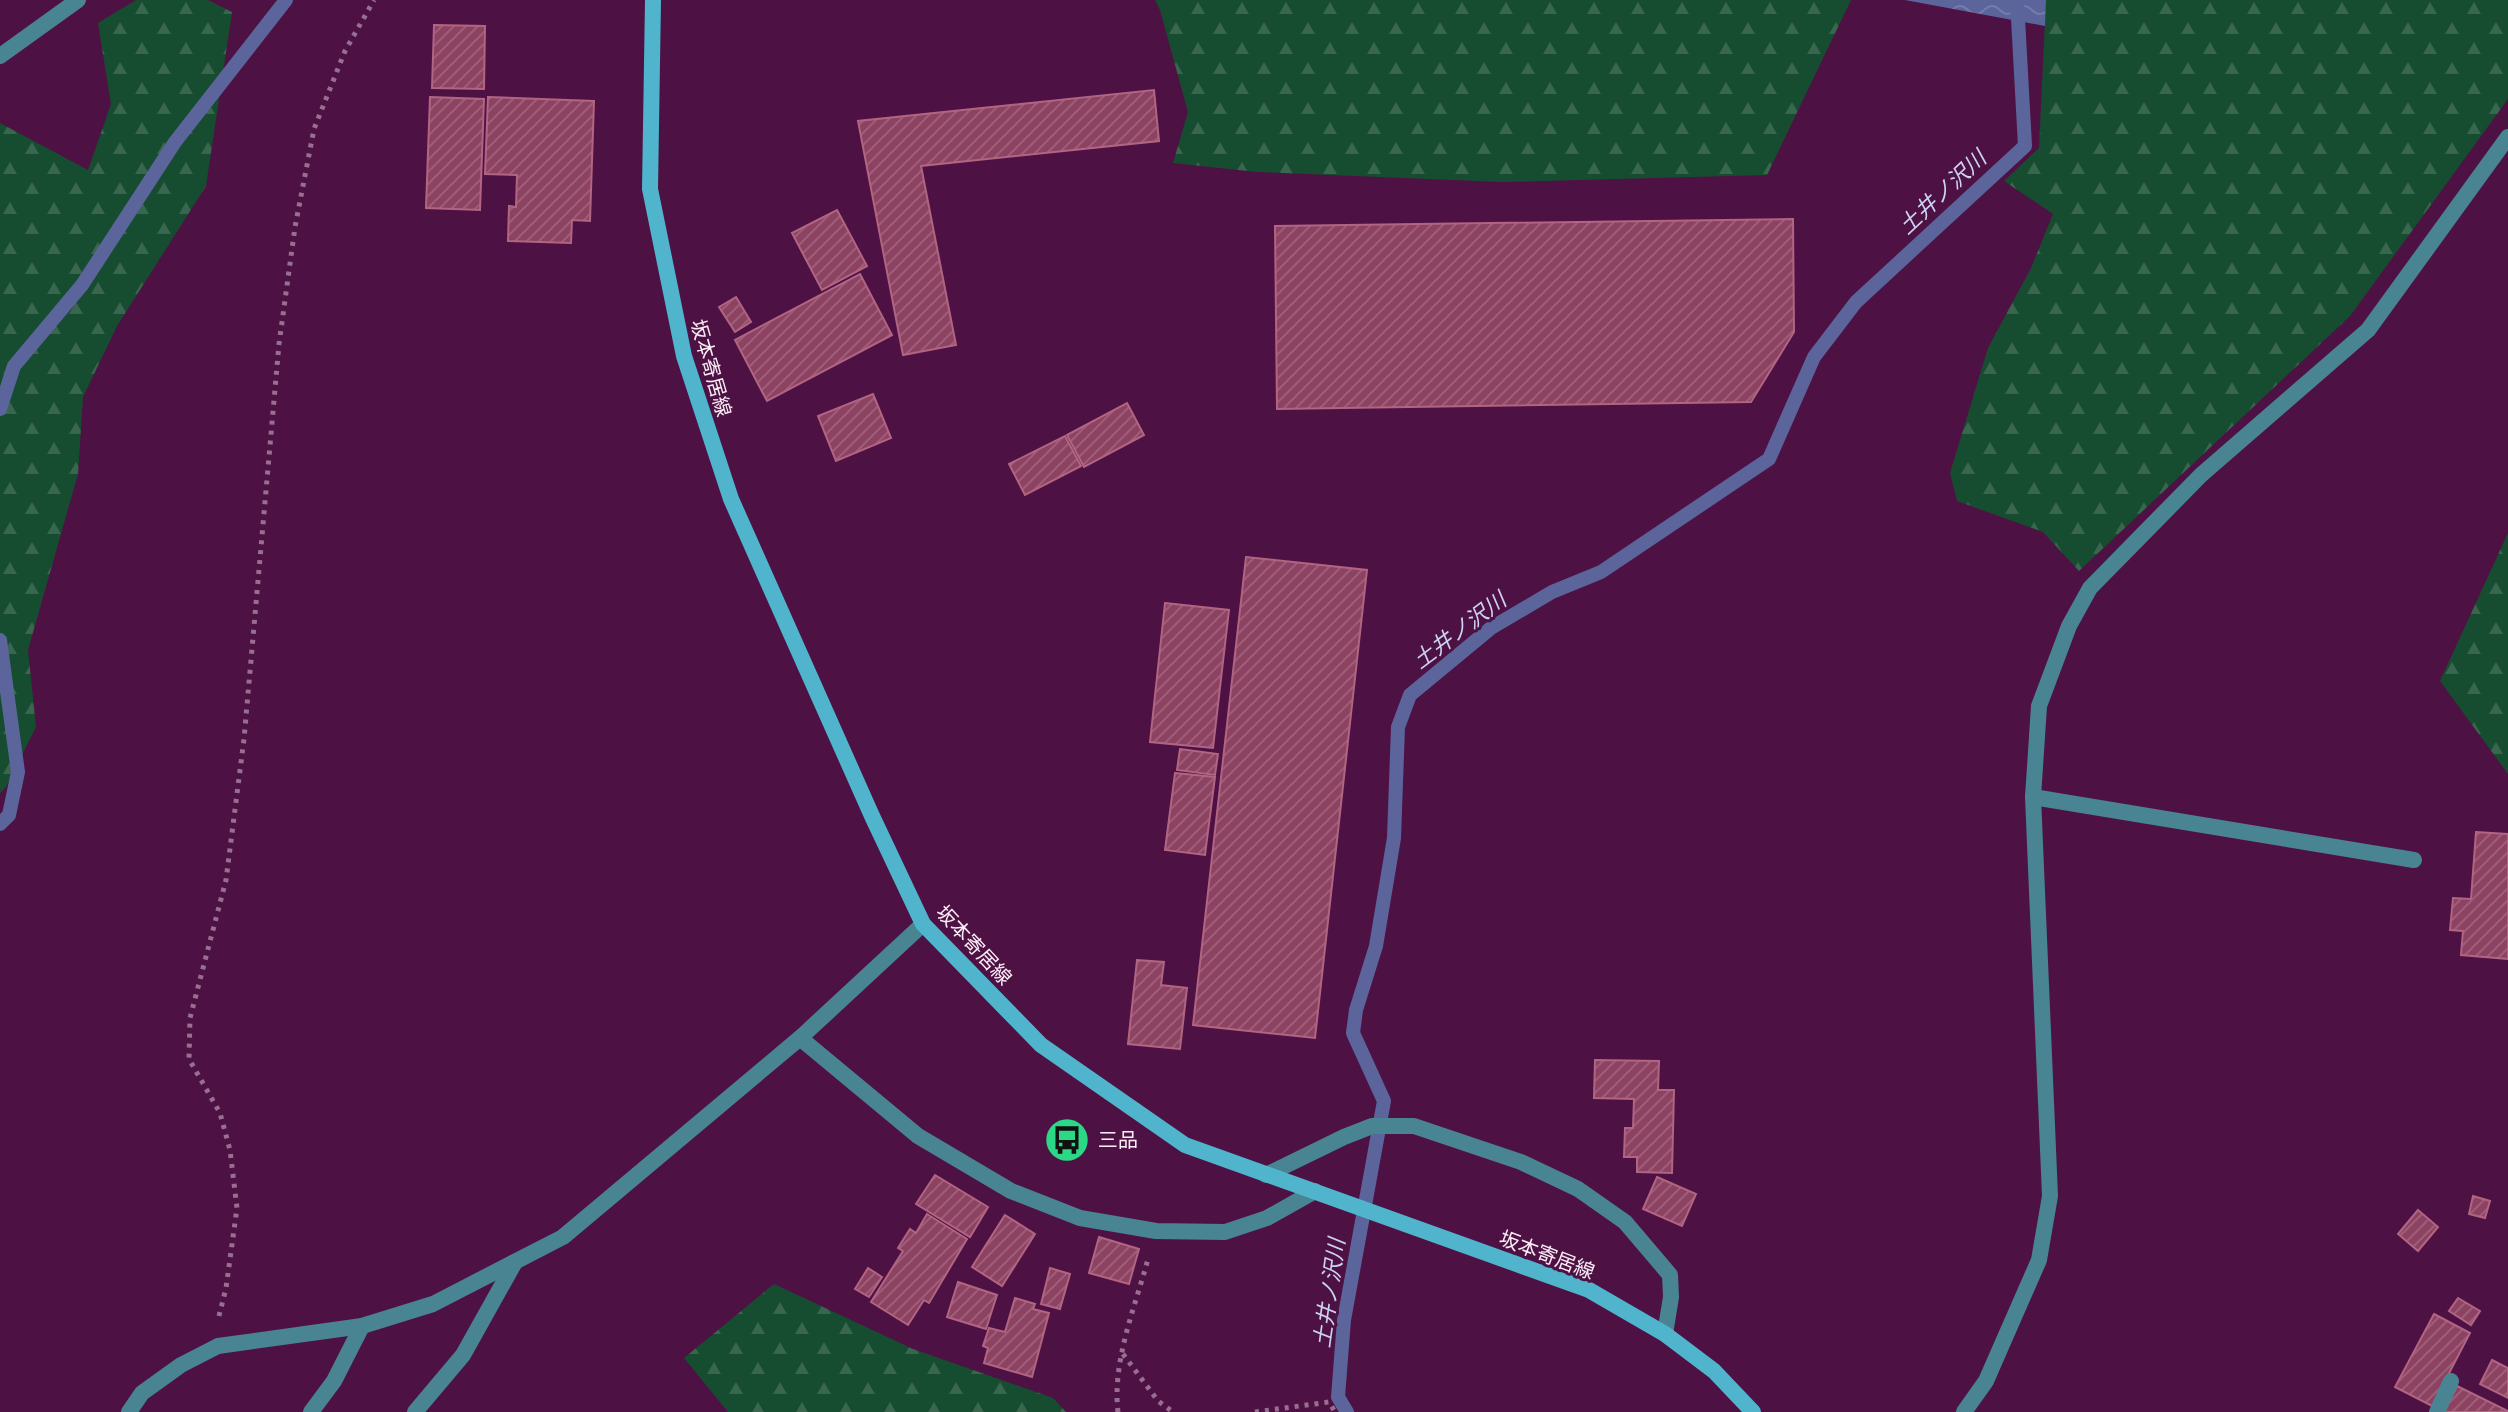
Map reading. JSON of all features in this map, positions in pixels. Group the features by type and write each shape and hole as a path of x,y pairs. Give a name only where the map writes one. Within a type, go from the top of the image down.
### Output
{"main road":[{"name":"坂本寄居線","path":"653,0 650,189 684,356 731,499 923,924 1041,1045 1185,1145 1589,1290 1665,1334 1714,1371 1753,1412"}],"street":[{"path":"0,56 78,0"},
{"path":"1964,1412 1986,1381 2039,1260 2050,1196 2033,797 2039,706 2069,626 2090,588 2201,475 2368,330 2508,137"},
{"path":"2033,797 2414,860"},
{"path":"129,1412 142,1393 181,1365 218,1346 362,1326 433,1304 563,1237 800,1038 923,924"},
{"path":"800,1038 918,1136 1011,1191 1080,1218 1156,1231 1225,1232 1267,1218 1315,1191"},
{"path":"1266,1175 1372,1126 1414,1126 1521,1162 1578,1189 1625,1222 1670,1275 1671,1297 1665,1334"},
{"path":"415,1412 463,1355 515,1262"},
{"path":"311,1412 334,1381 362,1326"},
{"path":"2437,1412 2451,1381"}],"path":[{"path":"218,1346 219,1317 237,1208 230,1150 220,1113 189,1059 190,1018 226,880 244,739 279,344 295,227 314,129 345,51 374,0"},
{"path":"1118,1412 1116,1396 1123,1354 1156,1231"},
{"path":"1123,1354 1158,1401 1173,1412"},
{"path":"1255,1412 1329,1402 1335,1412"}],"green space":[{"path":"136,0 208,0 232,12 206,186 117,326 83,397 78,474 28,650 36,727 0,793 0,123 88,170 111,104 98,23"},
{"path":"1155,0 1851,0 1767,175 1503,182 1257,172 1173,163 1188,112"},
{"path":"2046,0 2508,0 2508,99 2350,316 2079,571 2043,532 1957,501 1950,473 1988,348 2031,268 2053,214 2004,181 2039,148"},
{"path":"2508,533 2508,774 2440,681"},
{"path":"774,1284 913,1349 1053,1398 1066,1412 728,1412 684,1358"}],"water":[{"path":"1905,0 2046,0 2045,26"}],"building":[{"path":"434,25 485,26 484,89 432,88"},
{"path":"1154,90 1159,141 921,166 956,345 903,355 858,121"},
{"path":"430,97 484,99 480,210 426,208"},
{"path":"488,97 594,101 590,221 572,220 571,243 508,241 509,206 516,207 517,175 485,174"},
{"path":"837,210 867,266 822,290 792,233"},
{"path":"1793,219 1794,332 1751,402 1277,409 1275,226"},
{"path":"860,274 892,335 767,401 735,340"},
{"path":"736,297 751,322 735,332 719,307"},
{"path":"873,394 891,438 836,461 818,416"},
{"path":"1127,403 1144,435 1084,467 1067,435"},
{"path":"1065,436 1081,466 1025,495 1009,464"},
{"path":"1246,557 1367,570 1315,1038 1193,1025"},
{"path":"1165,603 1229,610 1213,748 1150,742"},
{"path":"1180,749 1218,754 1215,775 1177,770"},
{"path":"1175,773 1215,777 1205,855 1165,850"},
{"path":"2476,832 2508,834 2508,959 2461,955 2463,931 2450,930 2453,898 2471,899"},
{"path":"1137,960 1164,962 1161,985 1187,988 1180,1049 1128,1044"},
{"path":"1595,1060 1659,1061 1658,1090 1674,1090 1672,1173 1637,1172 1637,1157 1624,1157 1625,1128 1633,1128 1634,1099 1594,1098"},
{"path":"935,1175 988,1207 970,1237 916,1204"},
{"path":"1657,1177 1696,1194 1682,1226 1643,1209"},
{"path":"2473,1196 2490,1201 2485,1218 2469,1214"},
{"path":"2418,1210 2438,1227 2418,1251 2398,1234"},
{"path":"927,1214 967,1239 929,1303 924,1300 908,1325 871,1302 903,1251 898,1248 910,1229 916,1233"},
{"path":"1005,1215 1035,1234 1002,1286 972,1267"},
{"path":"1099,1237 1139,1249 1129,1284 1089,1273"},
{"path":"868,1268 882,1277 869,1297 855,1289"},
{"path":"1050,1268 1070,1274 1060,1309 1041,1304"},
{"path":"958,1282 997,1295 986,1329 947,1317"},
{"path":"1015,1298 1035,1304 1033,1309 1049,1313 1032,1377 984,1363 988,1348 983,1346 989,1328 1005,1332"},
{"path":"2458,1298 2480,1311 2471,1325 2449,1311"},
{"path":"2434,1314 2470,1333 2432,1406 2395,1387"},
{"path":"2492,1360 2508,1368 2508,1398 2480,1384"},
{"path":"2457,1386 2508,1411 2508,1412 2444,1412"}],"waterway":[{"path":"0,409 14,366 82,285 175,142 286,0"},
{"name":"土井ノ沢川","path":"1347,1412 1338,1397 1344,1320 1384,1101 1353,1033 1356,1010 1376,946 1394,838 1398,727 1410,695 1491,628 1552,592 1601,572 1769,459 1814,357 1856,302 2025,146 2017,0"},
{"path":"0,640 18,772 9,815 0,824"}],"place":[{"name":"三品","path":"1067,1140"}]}
